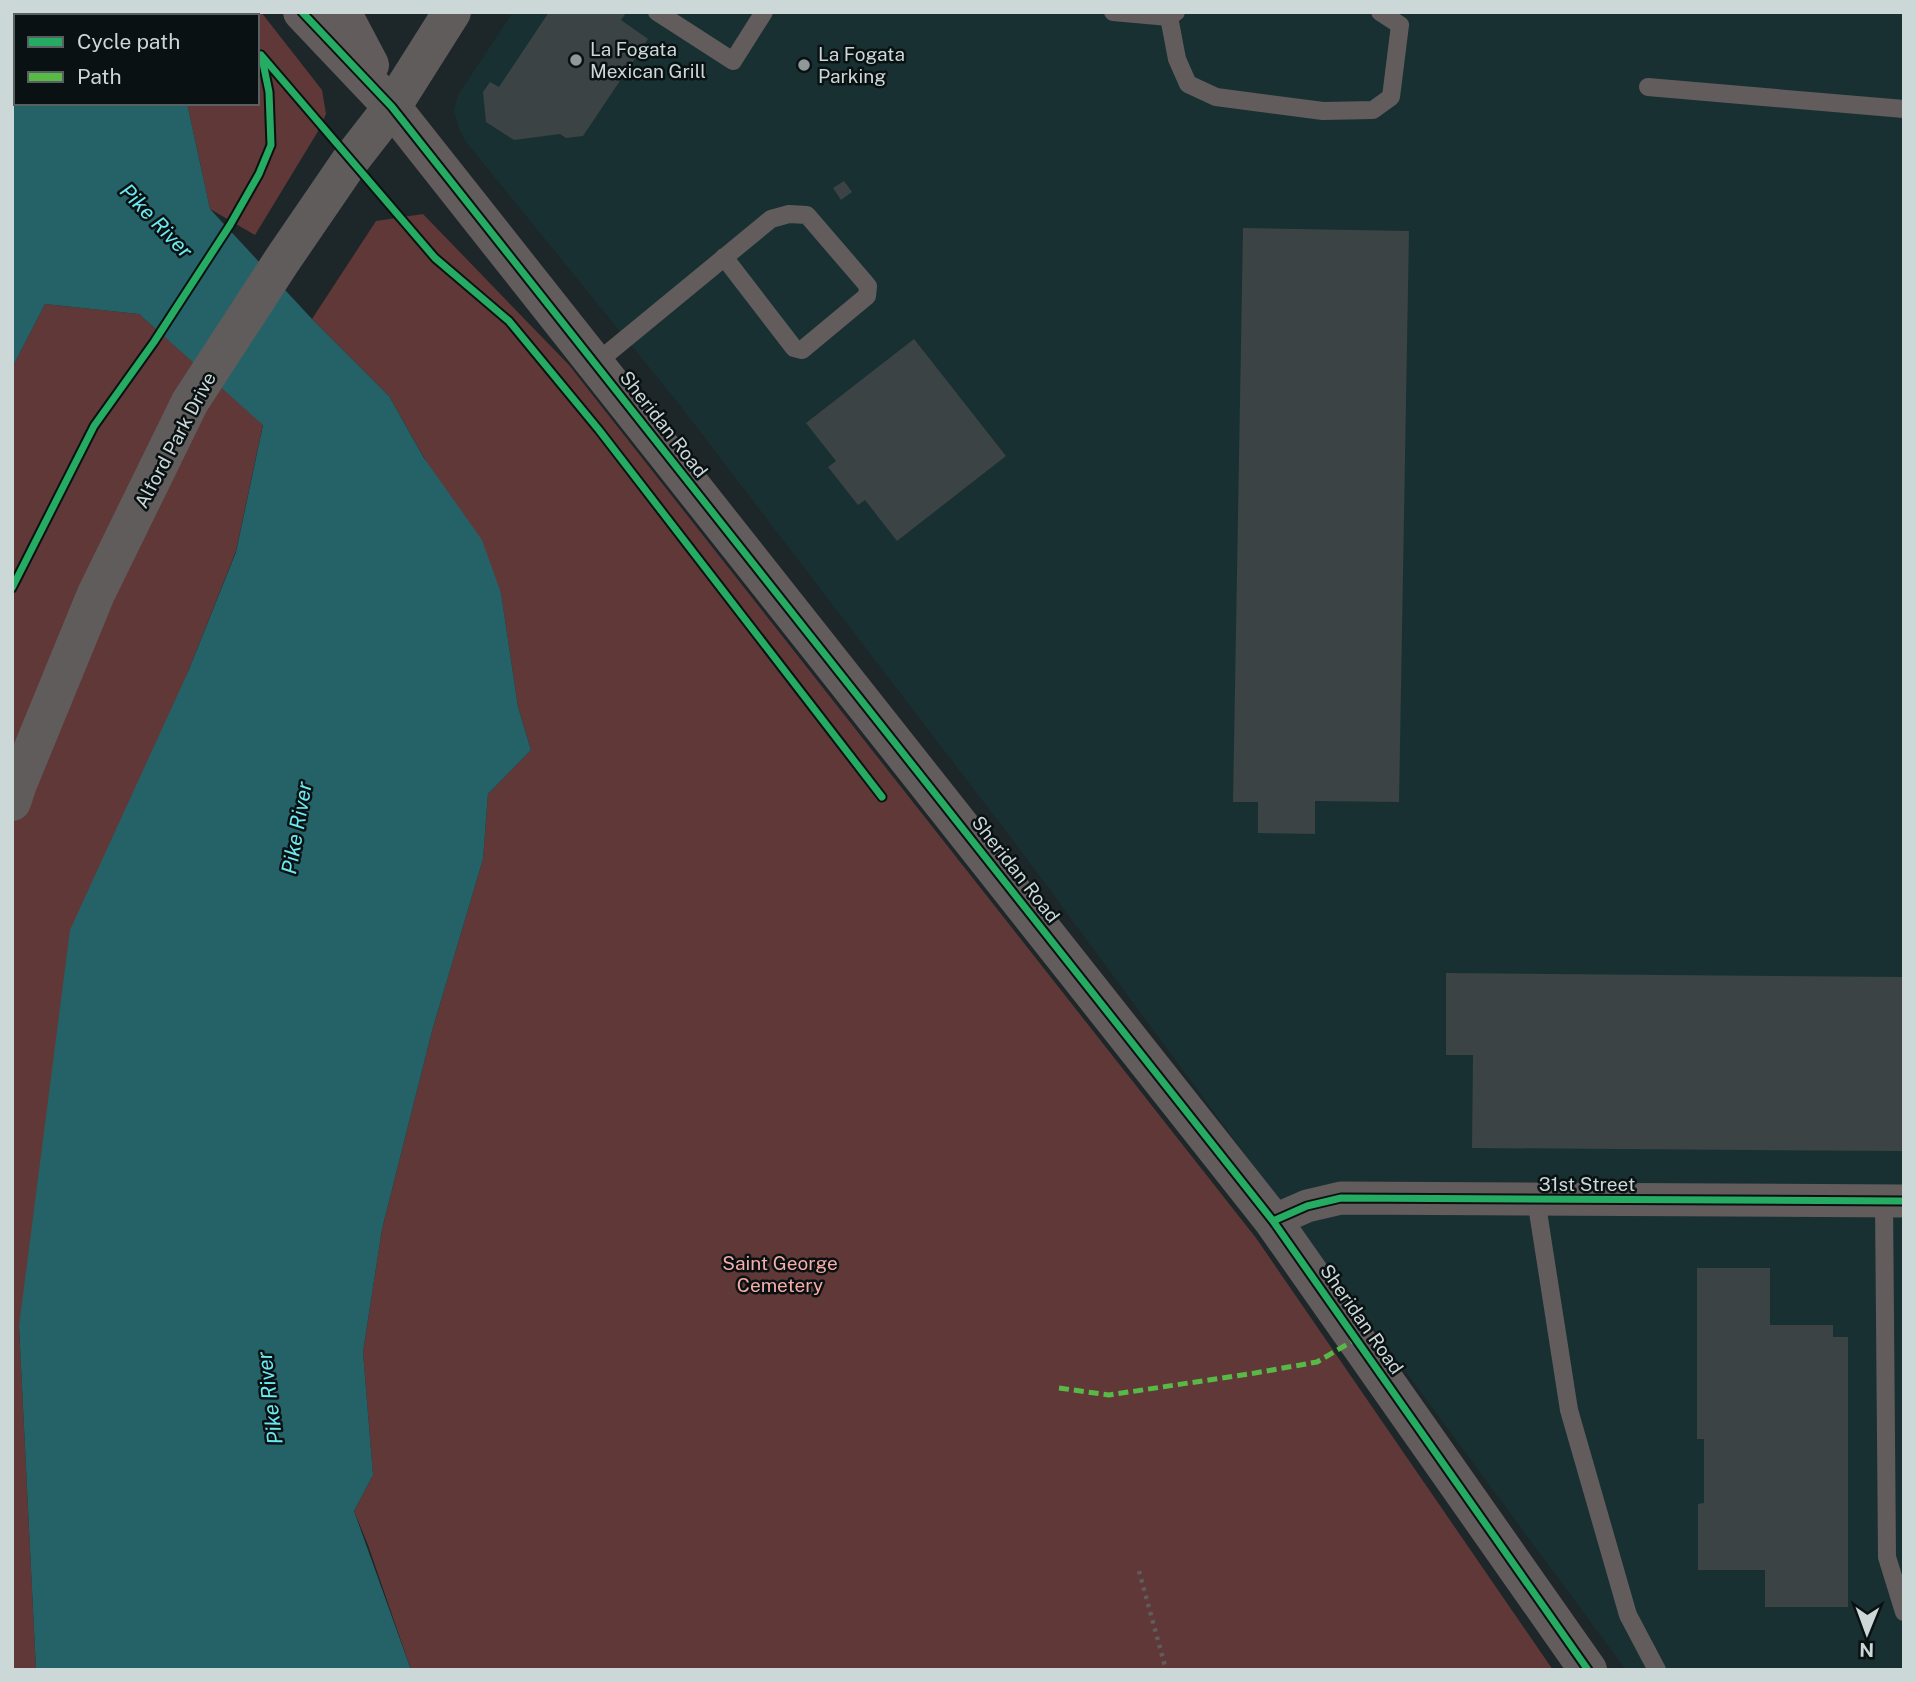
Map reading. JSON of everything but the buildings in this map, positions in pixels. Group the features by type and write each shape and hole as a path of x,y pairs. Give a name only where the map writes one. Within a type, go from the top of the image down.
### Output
{"main road":[{"path":"392,107 452,12"},
{"name":"Alford Park Drive","path":"12,802 96,594 190,402 283,259 392,107"}],"street":[{"path":"302,12 392,107"},
{"path":"342,12 392,107"},
{"name":"Sheridan Road","path":"392,107 1273,1221 1588,1670"},
{"name":"31st Street","path":"1273,1221 1307,1206 1341,1198 1894,1201"}],"lane":[{"path":"657,12 733,61 764,12"},
{"path":"1113,12 1172,15 1177,58 1188,84 1216,97 1323,111 1373,110 1391,97 1400,25 1380,12"},
{"path":"1648,87 1904,109"},
{"path":"596,363 724,257 771,219 789,214 807,215 868,286 867,296 802,350 794,348 724,257"},
{"path":"1536,1199 1569,1410 1628,1615 1657,1670"},
{"path":"1894,1201 1887,1557 1904,1612"}],"path":[{"path":"1139,1571 1166,1670"}],"shaded area":[{"path":"513,12 1904,12 1904,1670 1626,1670 1018,847 678,403 466,142 458,127 454,110 458,95"}],"green space":[{"path":"103,12 261,12 322,90 326,114 255,235 210,209 187,105 259,105 259,14"},
{"name":"Saint George Cemetery","path":"423,214 569,365 1256,1238 1553,1670 411,1670 354,1511 373,1475 363,1352 382,1229 432,1031 483,859 488,794 531,750 518,707 501,593 389,396 312,319 376,221"},
{"path":"45,304 139,314 263,424 236,551 188,672 19,1326 36,1670 12,1670 12,368"}],"water":[{"name":"Pike River","path":"12,12 103,12 105,14 14,14 14,105 187,105 210,209 312,319 389,396 424,458 482,540 501,593 518,707 531,750 488,794 483,859 432,1031 382,1229 363,1352 373,1475 354,1511 411,1670 36,1670 19,1326 70,930 188,672 236,552 263,425 139,314 45,304 12,368"}],"marked path":[{"path":"1059,1388 1109,1395 1255,1373 1317,1362 1356,1339"}],"cycle path":[{"path":"302,12 392,107 1273,1221 1588,1670"},
{"path":"261,55 435,258 509,321 599,430 882,797"},
{"path":"12,588 94,426 154,342 230,225 259,174 271,145 269,92 262,58"},
{"path":"1273,1221 1307,1206 1341,1198 1904,1201"}],"place":[{"name":"La Fogata Mexican Grill","path":"576,60"},
{"name":"La Fogata Parking","path":"804,65"}]}
